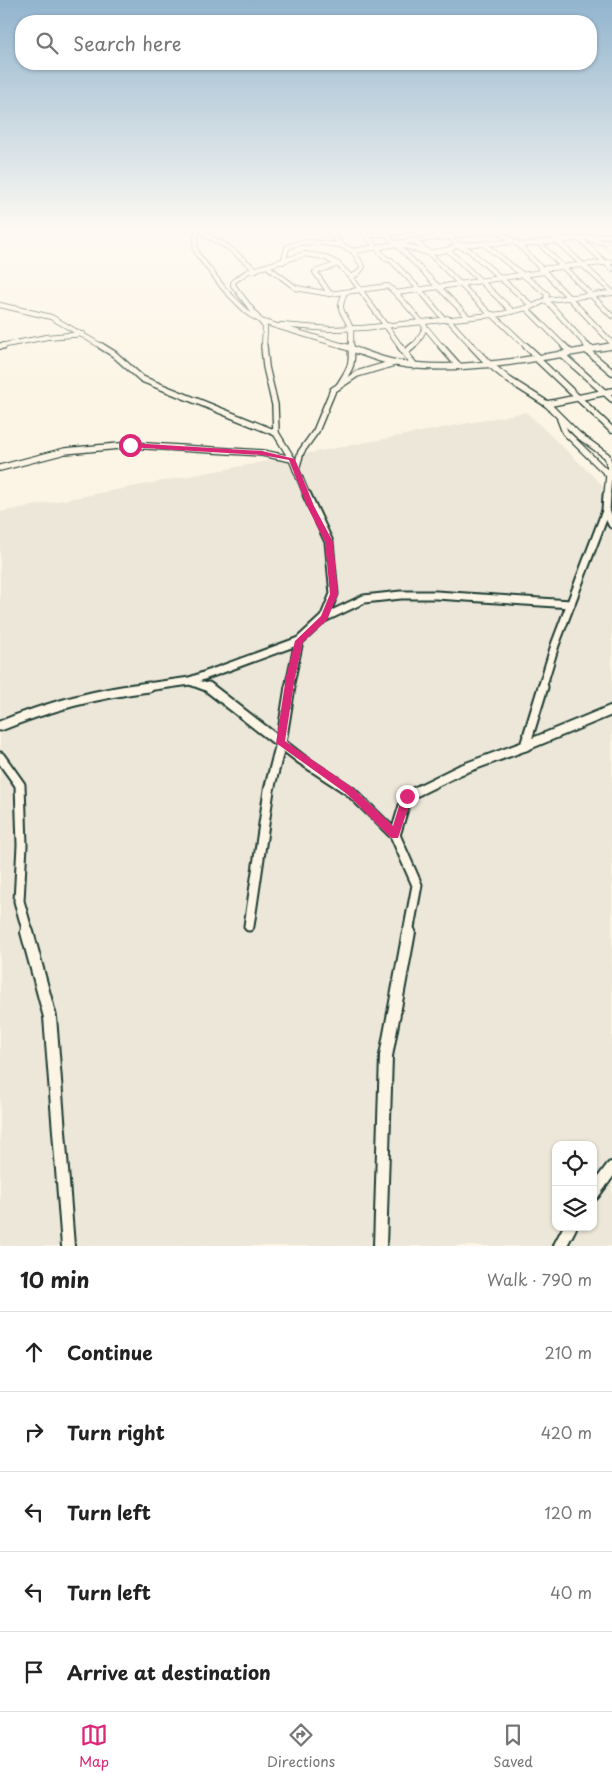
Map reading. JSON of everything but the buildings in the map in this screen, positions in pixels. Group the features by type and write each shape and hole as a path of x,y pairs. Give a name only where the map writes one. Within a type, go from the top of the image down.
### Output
{"street":[{"path":"222,287 249,314 263,322 395,363 426,367 488,363 537,358 612,346"},
{"path":"235,287 265,327 262,346 264,367 275,408 276,433 292,459 311,506 329,542 334,594 324,618"},
{"path":"295,287 330,294 377,287"},
{"path":"326,287 330,294"},
{"path":"389,287 411,308 419,321 458,364"},
{"path":"417,287 488,363 509,380 546,404 578,435 607,456 610,466 611,477 606,510 555,646 525,746"},
{"path":"396,293 438,287"},
{"path":"439,287 466,316"},
{"path":"463,287 612,430"},
{"path":"487,287 512,311"},
{"path":"511,287 532,306"},
{"path":"539,287 547,294 546,300"},
{"path":"558,287 612,346"},
{"path":"583,287 612,316"},
{"path":"360,289 415,366"},
{"path":"339,386 351,366 353,357 351,328 341,312 341,302 345,292"},
{"path":"271,324 330,329 386,325 512,311 546,300 612,292"},
{"path":"546,300 588,350 612,372"},
{"path":"0,305 51,317 83,334 114,354 142,379 276,433"},
{"path":"526,308 570,352"},
{"path":"406,352 418,341 425,328"},
{"path":"0,346 47,337 83,334"},
{"path":"561,354 612,399"},
{"path":"296,469 301,452 316,431 333,390 357,374 395,363"},
{"path":"546,404 612,391"},
{"path":"558,415 565,432 611,477"},
{"path":"0,468 66,451 130,445 262,453 292,459"},
{"path":"606,510 612,524"},
{"path":"0,726 20,718 118,691 190,681 299,641 324,618 364,598 436,595 570,604"},
{"path":"249,926 269,790 280,743 299,641"},
{"path":"190,681 206,686 280,743 350,791 395,835 417,885 386,1056 380,1246"},
{"path":"395,835 407,796 460,770 525,746 612,710"},
{"path":"0,757 20,785 22,845 19,901 50,1017 68,1246"},
{"path":"597,1189 612,1168"},
{"path":"560,1246 568,1231"}],"shaded area":[{"path":"526,412 612,494 612,1246 0,1246 0,512"}],"route":[{"path":"130,445 262,453 292,459 311,506 329,542 334,594 324,618 299,641 280,743 350,791 395,835 407,796"}]}
